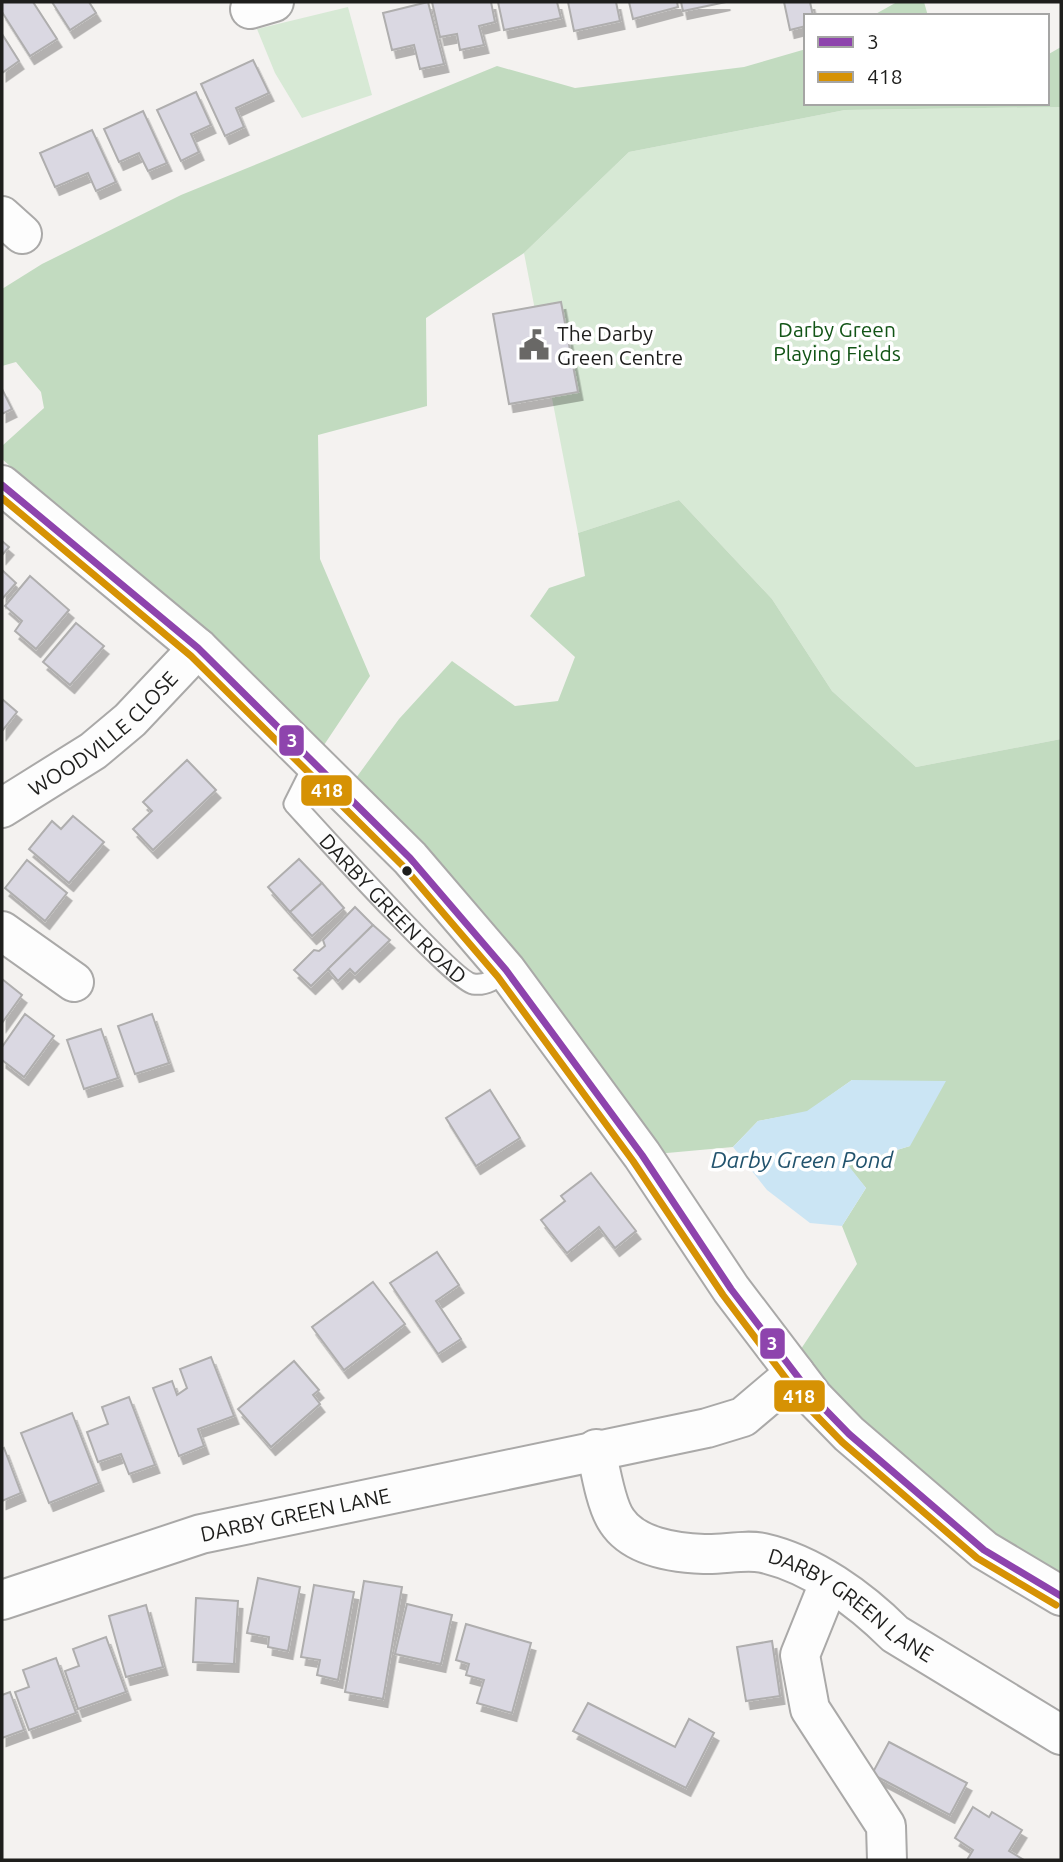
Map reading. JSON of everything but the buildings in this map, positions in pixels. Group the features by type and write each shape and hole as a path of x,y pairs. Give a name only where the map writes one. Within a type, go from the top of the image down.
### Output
{"street":[{"name":"DARBY GREEN ROAD","path":"2,485 198,648 410,858 506,970 642,1155 731,1289 795,1373 849,1434 984,1550 1061,1596"},
{"name":"WOODVILLE CLOSE","path":"2,808 93,751 130,720 198,648"},
{"path":"2,931 74,982"},
{"name":"DARBY GREEN LANE","path":"2,1600 201,1534 596,1449 707,1428 743,1417 795,1373"},
{"name":"DARBY GREEN LANE","path":"596,1449 617,1521 640,1540 668,1551 704,1554 762,1552 795,1564 873,1613 895,1634 1061,1735"},
{"path":"829,1583 800,1654 810,1709 886,1826 887,1860"}],"green space":[{"path":"897,2 924,2 927,14 876,14"},
{"path":"348,7 372,95 302,118 275,73 257,29"},
{"path":"1061,47 1061,107 845,110 629,152 524,253 426,318 427,406 318,435 320,559 370,676 322,748 231,659 2,459 2,446 44,408 41,392 16,362 2,366 2,289 42,264 181,195 497,66 575,88 744,67 804,50 804,105 1049,105 1049,54"},
{"name":"Darby Green Playing Fields","path":"1061,107 1061,739 916,767 832,691 772,599 679,500 578,533 524,253 629,152 845,110"},
{"path":"679,500 772,599 832,691 916,767 1061,739 1061,1583 992,1539 893,1458 799,1352 857,1264 842,1226 866,1188 847,1165 910,1146 852,1080 807,1112 758,1121 733,1147 656,1154 356,778 399,719 452,661 515,706 558,701 575,657 530,616 549,588 585,576 578,533"}],"water":[{"name":"Darby Green Pond","path":"852,1080 946,1081 910,1146 848,1165 866,1188 842,1226 810,1223 767,1190 733,1147 758,1121 807,1111"}],"transit line":[{"name":"3","path":"2,485 198,648 410,858 506,970 642,1155 731,1289 814,1398 849,1434 984,1550 1061,1596"},
{"name":"418","path":"2,498 191,656 402,865 498,977 633,1161 723,1295 806,1405 842,1442 977,1558 1056,1605"}],"place":[{"name":"The Darby Green Centre","path":"534,345"}]}
